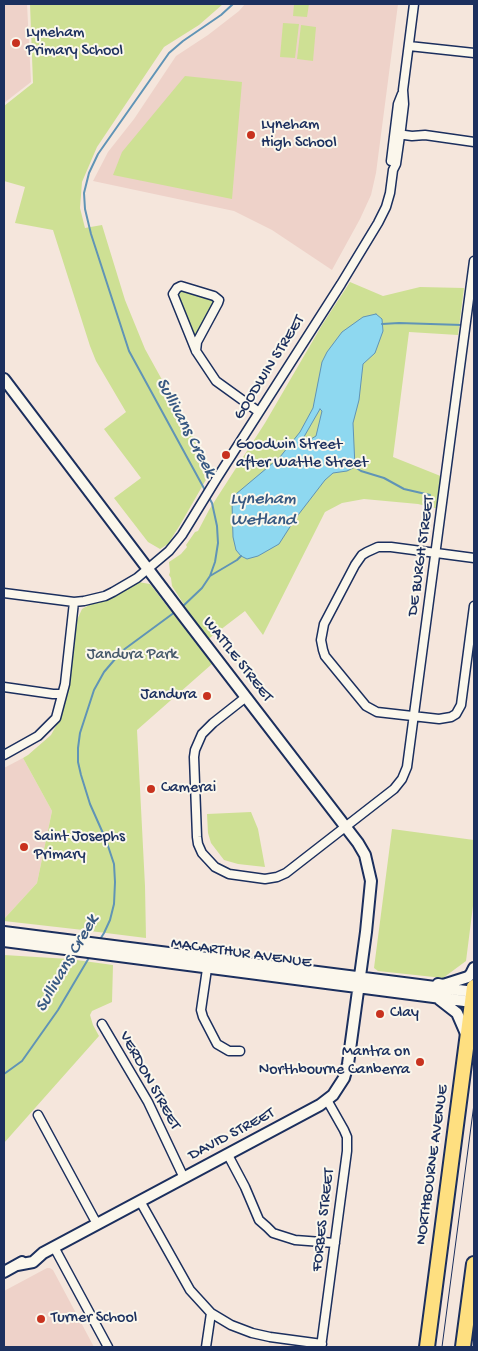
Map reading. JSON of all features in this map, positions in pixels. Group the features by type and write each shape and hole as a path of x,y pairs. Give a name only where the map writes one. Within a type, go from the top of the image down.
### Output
{"highway":[{"name":"NORTHBOURNE AVENUE","path":"427,1347 474,995"},
{"path":"463,1347 474,1264"}],"street":[{"name":"GOODWIN STREET","path":"4,593 74,602 84,601 113,592 137,578 176,543 378,223 386,207 393,170 396,164 398,131 404,104 403,90 414,4"},
{"path":"409,46 474,54"},
{"path":"398,131 412,131 425,135 474,142"},
{"name":"DE BURGH STREET","path":"246,697 202,734 195,750 197,837 202,853 216,867 229,874 265,879 286,873 346,827 394,789 407,767 474,261"},
{"path":"196,351 198,342 219,300 214,296 181,286 177,288 174,294 196,351 216,381 259,412"},
{"name":"WATTLE STREET","path":"4,379 358,843 365,855 371,881 359,984"},
{"path":"474,558 384,547 372,549 362,555 324,624 321,640 323,650 325,656 366,706 377,712 445,719 451,717 459,710 474,606"},
{"path":"4,754 38,736 53,722 58,713 65,684 74,602"},
{"path":"4,687 62,694"},
{"name":"MACARTHUR AVENUE","path":"4,932 82,946 359,984 437,998 474,995"},
{"path":"365,940 368,953 367,965 376,980"},
{"name":"MACARTHUR AVENUE","path":"4,941 82,946"},
{"path":"208,962 202,1010 203,1017 217,1044 229,1051 240,1051"},
{"path":"412,984 443,984 468,977 474,968"},
{"name":"MACARTHUR AVENUE","path":"359,984 376,980 474,995"},
{"name":"DAVID STREET","path":"5,1269 17,1265 37,1253 43,1253 327,1100 338,1090 348,1064 359,984"},
{"path":"437,998 457,1013 468,1037"},
{"name":"VERDON STREET","path":"102,1024 148,1102 184,1178"},
{"name":"FORBES STREET","path":"322,1346 347,1151 347,1137 327,1100"},
{"path":"38,1115 97,1224"},
{"path":"228,1154 259,1220 273,1233 295,1240 335,1243"},
{"path":"140,1201 190,1290 211,1313 231,1325 252,1333 322,1346"},
{"path":"54,1247 108,1347"},
{"path":"206,1347 211,1313"}],"shaded area":[{"name":"Lyneham Primary School","path":"4,4 27,4 31,82 4,103"},
{"name":"Lyneham High School","path":"245,4 398,4 376,173 371,195 332,270 272,230 234,211 93,181 108,152 134,119 176,56 208,35 239,11"},
{"name":"Saint Josephs Primary","path":"23,758 52,811 37,883 4,919 4,768"},
{"name":"Turner School","path":"47,1268 53,1270 94,1347 4,1347 4,1291"}],"green space":[{"path":"30,4 223,4 199,25 164,47 97,147 82,182 80,208 85,228 102,225 125,300 145,349 211,471 168,544 160,549 148,542 114,498 141,478 104,429 126,412 96,361 53,230 15,223 25,187 4,181 4,106 33,83"},
{"path":"294,4 309,4 307,17 293,16"},
{"path":"283,23 299,24 295,58 280,57"},
{"path":"301,25 316,27 313,61 297,59"},
{"path":"185,76 242,82 232,199 113,175 122,152"},
{"path":"350,282 383,296 420,287 464,288 458,335 409,332 393,457 443,477 439,509 418,504 364,499 342,503 325,512 263,635 245,611 207,640 172,586 169,575 169,562 181,554 195,532 198,531 209,510 265,423 322,325"},
{"path":"182,289 214,296 215,303 200,327 195,343 190,333 178,293"},
{"name":"Jandura Park","path":"138,582 150,584 212,664 137,730 146,938 4,921 37,883 52,811 23,758 51,735 56,726 66,699 77,620 82,609 117,595"},
{"path":"251,812 258,829 265,867 238,864 224,860 211,843 208,833 207,814"},
{"path":"392,829 474,840 474,898 466,961 443,978 378,971 374,968"},
{"path":"4,955 69,959 113,965 112,1002 92,1011 90,1015 99,1036 4,1143"}],"water":[{"name":"Lyneham Wetland","path":"376,314 382,319 383,331 375,353 363,364 359,400 353,423 355,467 347,471 333,473 325,480 295,519 279,544 258,556 247,559 236,550 233,537 232,502 236,494 280,457 300,432 313,408 322,362 327,352 342,332 363,317","holes":["320,409 322,411 316,436 306,442 301,442"]}],"waterway":[{"name":"Sullivans Creek","path":"206,492 129,351 91,234 85,209 84,193 89,173 98,154 169,53 233,4"},
{"path":"382,324 462,325"},
{"path":"355,467 361,471 384,478 404,489 430,495"},
{"name":"Sullivans Creek","path":"181,608 202,588 210,576 215,562 218,543 217,526 212,503 208,496"},
{"path":"210,576 241,556"},
{"name":"Sullivans Creek","path":"99,941 110,920 114,904 114,864 90,804 81,775 78,762 80,733 94,690 104,672 122,651 175,612"},
{"name":"Sullivans Creek","path":"4,1074 22,1061 58,1010 90,956"}],"tram line":[{"path":"442,1347 474,1104"}],"place":[{"name":"Lyneham Primary School","path":"16,43"},
{"name":"Lyneham High School","path":"251,135"},
{"name":"Goodwin Street after Wattle Street","path":"226,455"},
{"name":"Jandura","path":"207,696"},
{"name":"Camerai","path":"151,789"},
{"name":"Saint Josephs Primary","path":"24,847"},
{"name":"Clay","path":"380,1014"},
{"name":"Mantra on Northbourne Canberra","path":"420,1062"},
{"name":"Turner School","path":"41,1319"}]}
